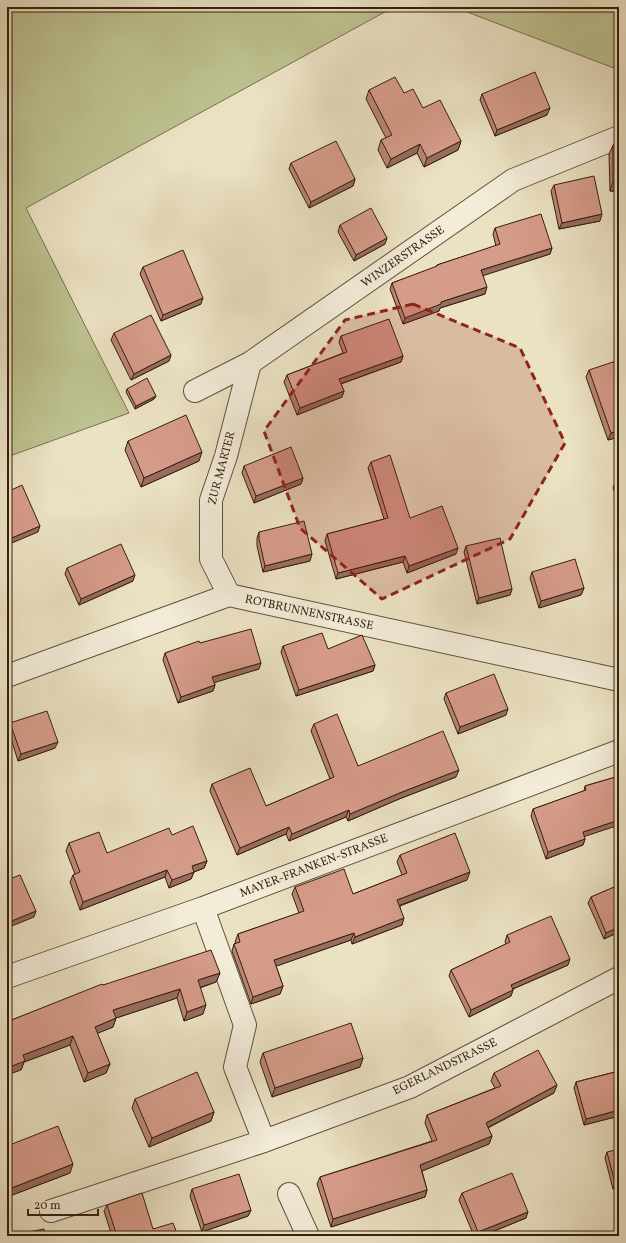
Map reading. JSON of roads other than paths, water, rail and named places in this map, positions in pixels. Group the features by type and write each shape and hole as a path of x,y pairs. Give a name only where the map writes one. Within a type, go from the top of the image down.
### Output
{"street":[{"name":"WINZERSTRASSE","path":"195,391 250,362 513,180 619,137"},
{"name":"ZUR MARTER","path":"229,596 211,560 211,500 226,456 250,362"},
{"name":"ROTBRUNNENSTRASSE","path":"7,676 229,596 619,680"},
{"name":"MAYER-FRANKEN-STRASSE","path":"7,976 203,908 619,751"},
{"path":"203,908 245,1025 236,1067 264,1141"},
{"name":"EGERLANDSTRASSE","path":"51,1211 264,1141 410,1087 619,978"},
{"path":"288,1194 308,1236"}]}
